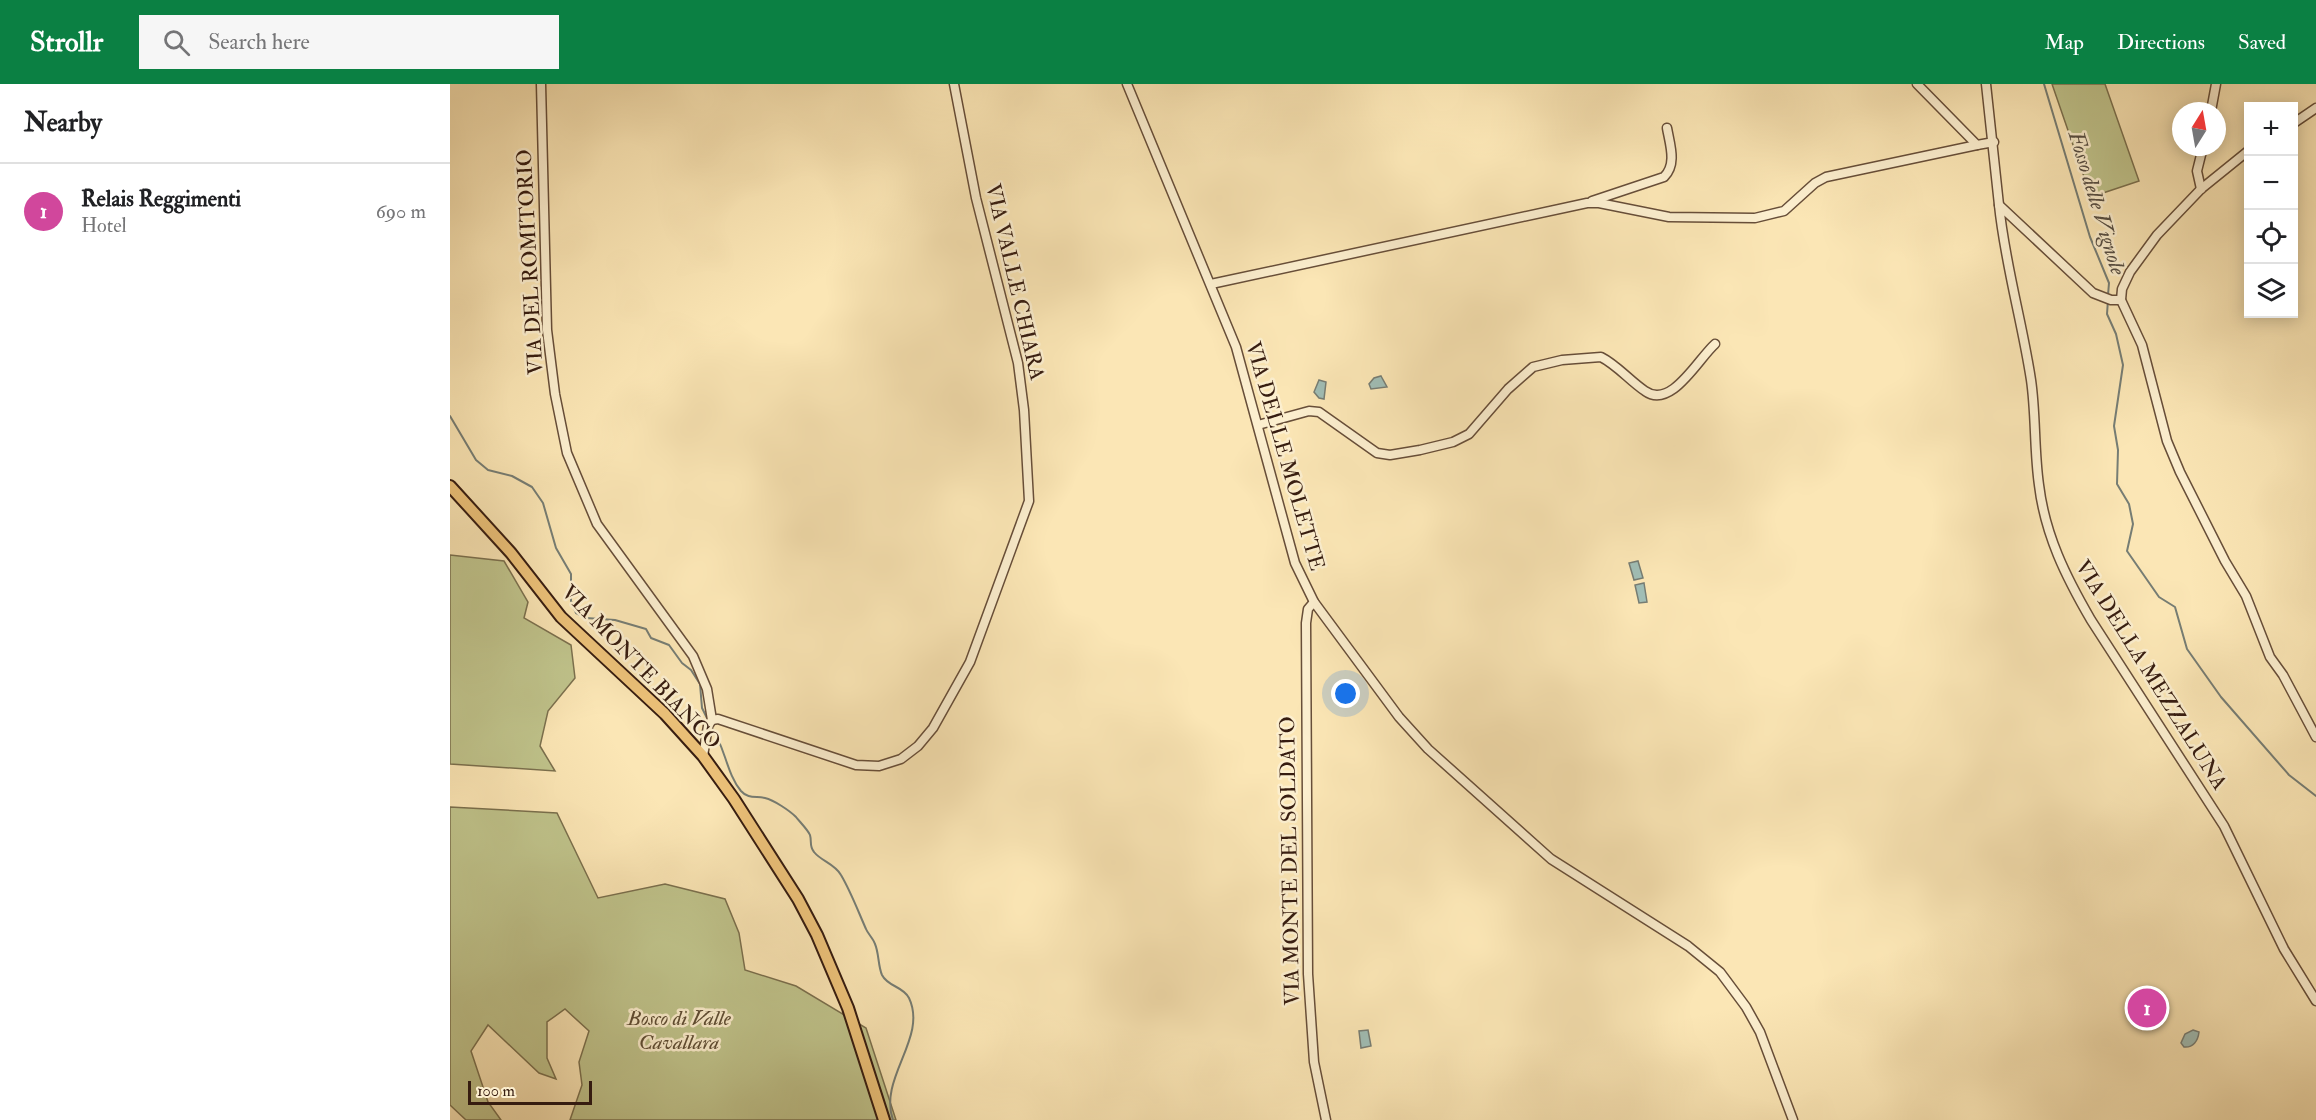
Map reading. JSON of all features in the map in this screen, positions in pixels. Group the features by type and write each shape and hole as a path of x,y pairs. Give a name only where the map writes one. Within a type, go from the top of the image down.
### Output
{"main road":[{"name":"VIA MONTE BIANCO","path":"450,486 518,560 561,617 653,701 702,756 734,799 810,919 848,1008 884,1120"}],"street":[{"name":"VIA DEL ROMITORIO","path":"541,84 547,330 555,394 567,453 597,524 693,656 707,689 712,720"},
{"name":"VIA VALLE CHIARA","path":"712,720 721,720 856,765 879,766 901,759 918,746 933,728 970,662 1001,583 1030,497 1022,386 1012,334 976,198 954,84"},
{"name":"VIA DELLE MOLETTE","path":"1127,84 1212,284 1240,361 1295,563 1314,602 1399,717 1428,749 1466,785 1551,859 1688,946 1720,972 1740,998 1760,1032 1793,1120"},
{"path":"1917,84 1977,146"},
{"name":"VIA DELLA MEZZALUNA","path":"1986,84 1994,142 2001,232 2031,381 2039,485 2052,543 2071,585 2091,620 2224,826 2284,949 2316,1001"},
{"path":"2213,102 2216,84"},
{"path":"2298,120 2316,108"},
{"path":"1212,284 1580,204 1664,177 1669,172 1672,161 1667,129"},
{"path":"1580,204 1599,203 1683,218 1760,217 1784,211 1815,183 1826,177 1994,142"},
{"path":"2244,155 2201,189 2157,235 2126,280 2121,300 2142,345 2167,441 2180,472 2225,561 2246,596 2270,657 2316,737"},
{"path":"2201,156 2197,171 2201,189"},
{"path":"1999,205 2093,292 2111,300 2121,300"},
{"path":"1258,425 1309,411 1319,412 1332,418 1374,451 1395,454 1447,444 1465,437 1517,380 1539,364 1601,357 1647,393 1661,395 1676,388 1715,344"},
{"name":"VIA MONTE DEL SOLDATO","path":"1314,602 1308,609 1306,623 1307,942 1314,1062 1326,1120"},
{"path":"702,756 708,726 712,720"}],"green space":[{"path":"2052,84 2105,84 2139,181 2091,197"},
{"path":"450,555 504,561 528,602 524,618 571,645 575,678 548,711 540,746 555,771 450,764"},
{"name":"Bosco di Valle Cavallara","path":"450,807 557,813 598,898 665,884 725,899 739,933 745,970 796,986 866,1028 896,1120 570,1120 582,1085 579,1062 589,1031 565,1009 547,1022 547,1058 556,1079 539,1073 488,1025 471,1051 488,1102 501,1120 466,1120 450,1105"}],"water":[{"path":"1381,376 1387,387 1371,389 1369,384 1374,378"},
{"path":"1319,380 1326,382 1324,399 1319,398 1314,392"},
{"path":"1638,561 1643,578 1634,580 1629,563"},
{"path":"1644,583 1647,602 1639,603 1635,585"},
{"path":"1368,1030 1371,1046 1361,1048 1359,1031"},
{"path":"2193,1030 2199,1032 2196,1041 2184,1047 2181,1043 2185,1034"}],"waterway":[{"name":"Fosso delle Vignole","path":"2044,84 2090,237 2109,283 2108,295"},
{"name":"Fosso delle Vignole","path":"2108,300 2107,314 2116,334 2123,365 2114,426 2118,450 2117,484 2129,504 2133,524 2127,551 2159,597 2175,607 2187,649 2221,697 2289,775 2316,796"},
{"path":"450,416 476,460 488,470 512,476 532,487 543,503 556,548 571,574 571,601 576,613 586,618 615,620 646,629 651,638 669,645 700,684 702,708 708,720"},
{"path":"710,725 741,791 749,796 773,801 793,815 809,833 814,852 838,871 874,942 882,975 909,998 913,1013 912,1028 892,1089 890,1104 893,1120"}],"place":[{"name":"Relais Reggimenti","path":"2147,1008"}]}
